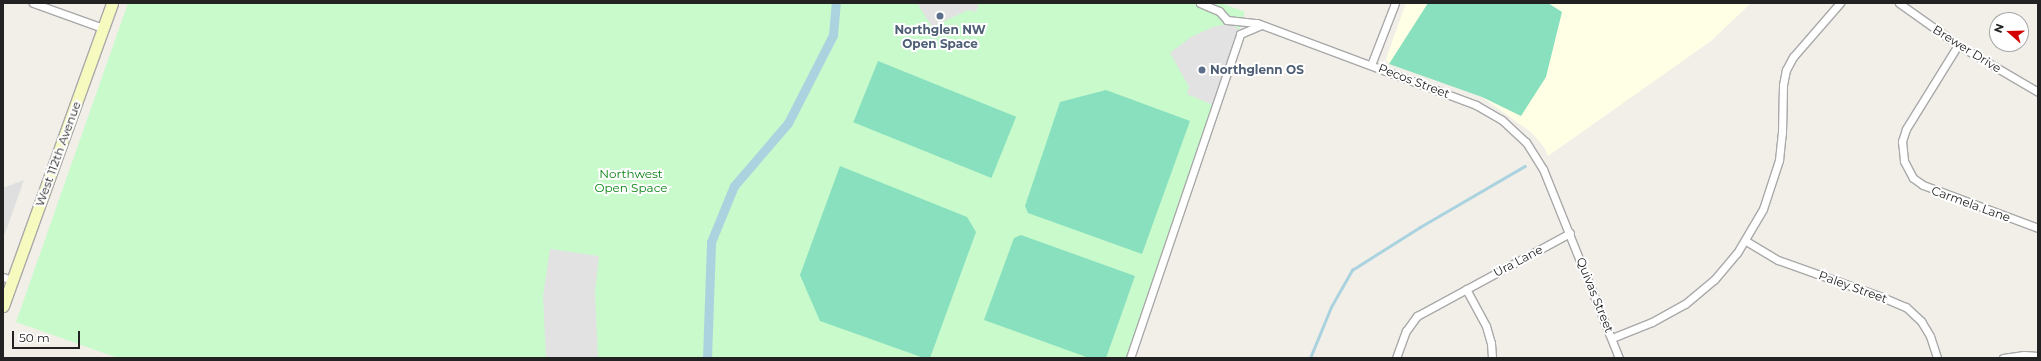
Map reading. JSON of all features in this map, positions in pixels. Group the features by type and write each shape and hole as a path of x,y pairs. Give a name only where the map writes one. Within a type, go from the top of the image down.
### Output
{"main road":[{"name":"West 112th Avenue","path":"3,306 8,279 112,3"}],"street":[{"path":"33,3 103,28"},
{"name":"Pecos Street","path":"1200,3 1219,11 1227,20 1257,23 1261,26 1371,65 1476,105 1502,120 1522,138 1534,152 1552,189 1570,233"},
{"path":"1371,65 1394,3"},
{"path":"1612,338 1652,322 1685,304 1714,280 1746,241 1763,209 1779,160 1782,133 1783,85 1786,70 1793,57 1840,3"},
{"name":"Brewer Drive","path":"1899,3 1958,45 2038,92"},
{"path":"1130,358 1240,34 1261,26"},
{"name":"Carmela Lane","path":"1958,45 1906,128 1902,141 1902,151 1908,170 1918,182 1929,189 2038,228"},
{"name":"Ura Lane","path":"1396,358 1406,330 1418,316 1570,233"},
{"name":"Quivas Street","path":"1570,233 1619,358"},
{"name":"Paley Street","path":"1746,241 1778,260 1906,307 1921,321 1930,336 1937,358"},
{"path":"1466,290 1486,326 1491,343 1492,358"},
{"path":"2003,358 2024,354 2038,356"}],"shaded area":[{"name":"Northglen NW Open Space","path":"917,3 979,3 976,12 968,10 932,27"},
{"path":"1406,3 1751,3 1711,41 1548,156 1544,147 1531,132 1482,97 1389,64 1386,59"},
{"name":"Northglenn OS","path":"1232,23 1239,30 1213,105 1187,94 1189,87 1170,53 1191,37 1213,27"},
{"path":"24,180 3,239 3,188"},
{"path":"550,249 599,256 595,293 598,358 546,358 543,296"}],"green space":[{"name":"Northwest Open Space","path":"128,3 1221,3 1245,12 1131,358 118,358 16,322"},
{"path":"1428,3 1548,3 1562,12 1546,77 1521,116 1482,97 1389,64"},
{"path":"878,61 1016,117 991,178 853,122"},
{"path":"1106,90 1190,121 1142,254 1028,213 1025,206 1060,102"},
{"path":"840,166 967,217 976,232 930,358 924,358 820,321 800,275"},
{"path":"1021,235 1135,276 1106,358 1089,358 984,320 1014,238"}],"waterway":[{"path":"707,358 711,242 734,186 788,123 833,35 836,3"},
{"path":"1310,358 1331,307 1352,270 1420,227 1525,166"}],"place":[{"name":"Northglen NW Open Space","path":"940,16"},
{"name":"Northglenn OS","path":"1202,70"}]}
